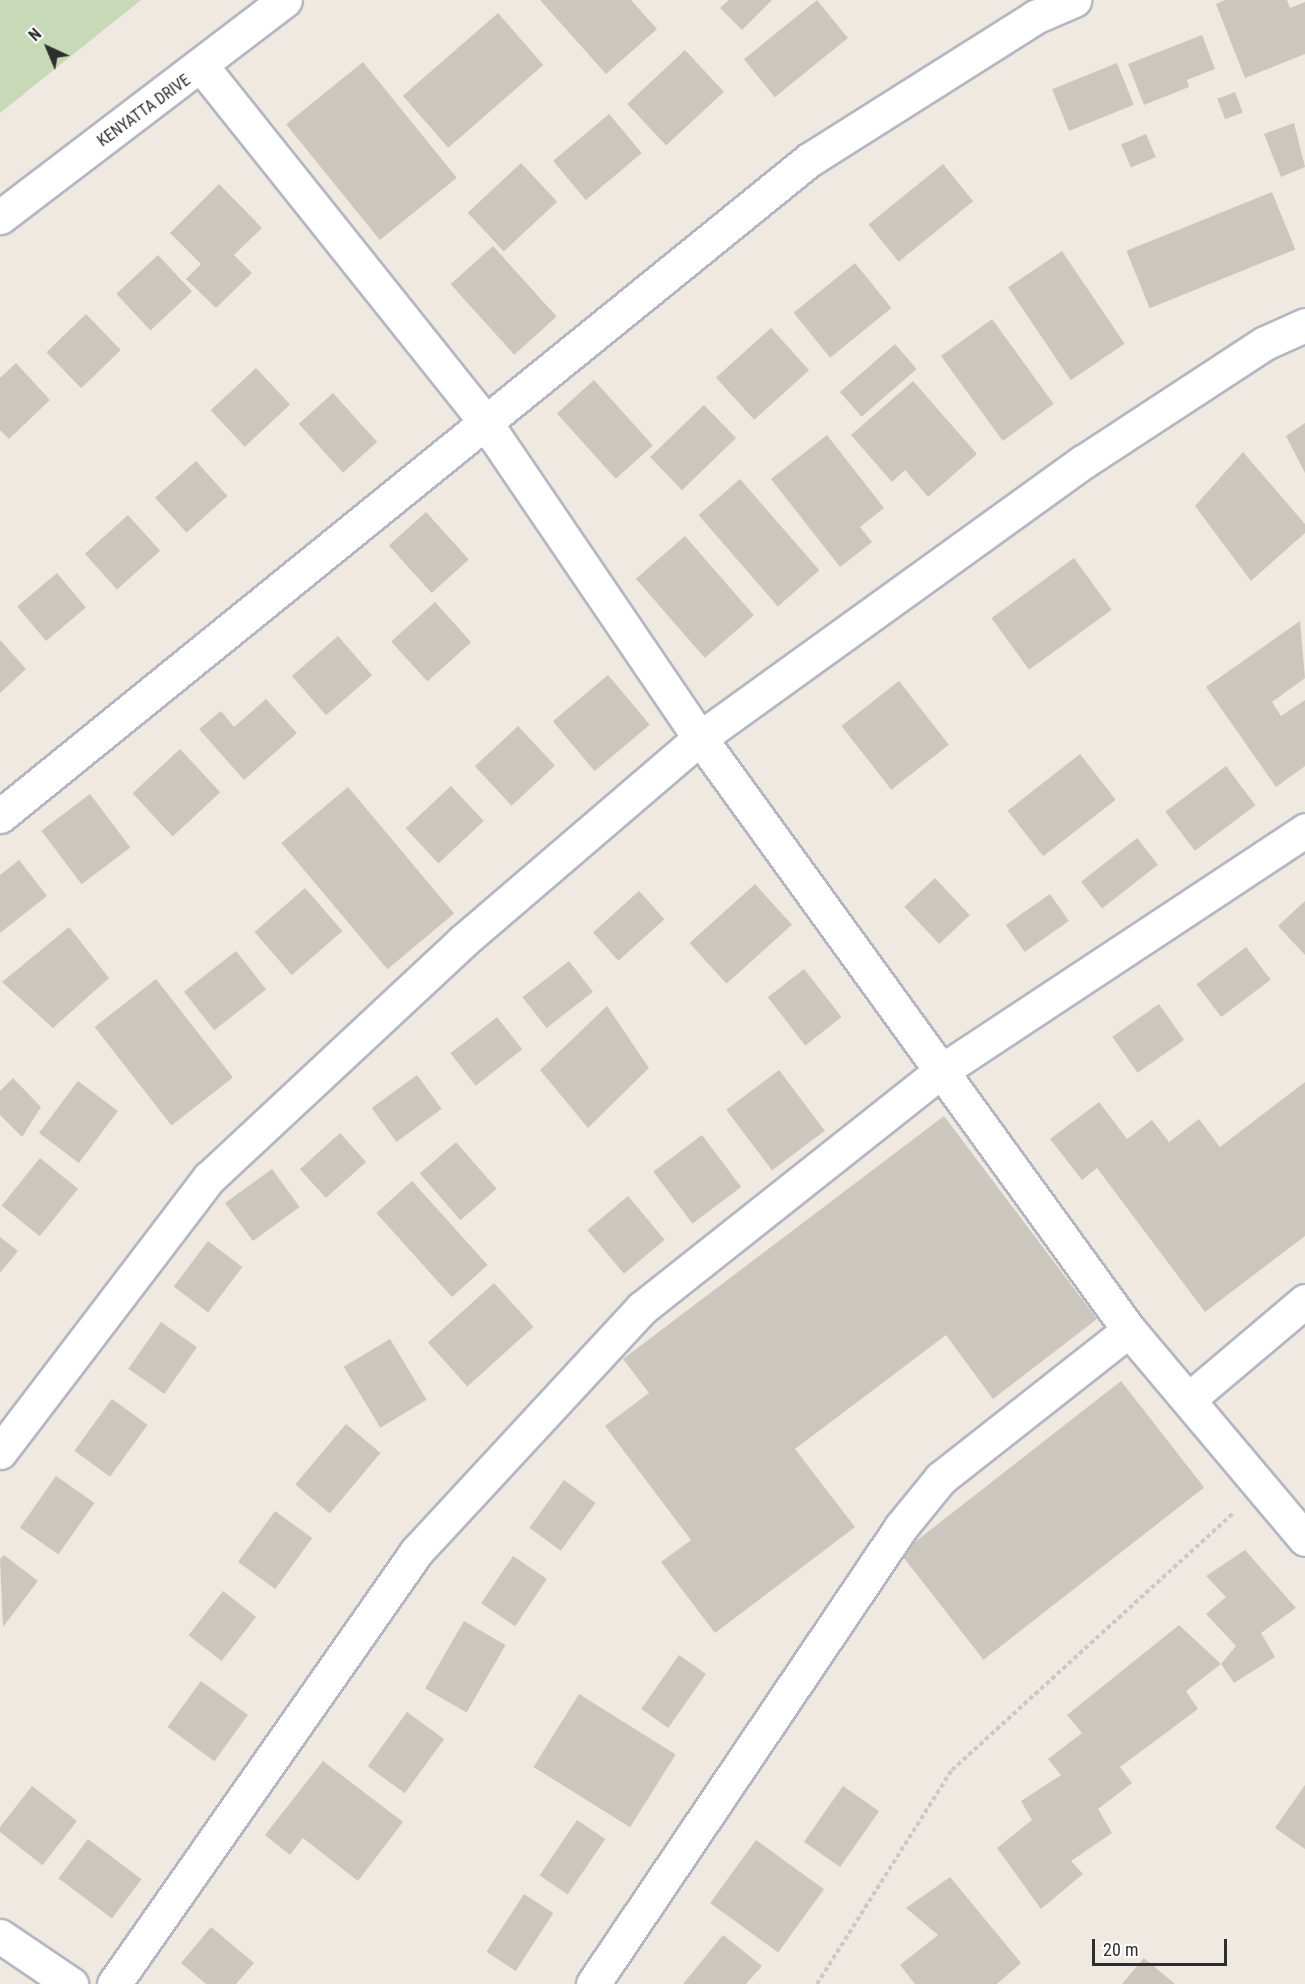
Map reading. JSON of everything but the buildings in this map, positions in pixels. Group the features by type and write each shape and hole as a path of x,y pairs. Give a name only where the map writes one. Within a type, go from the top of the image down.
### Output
{"street":[{"name":"KENYATTA DRIVE","path":"0,217 203,68 285,0"},
{"path":"0,816 483,419 809,160 1035,17 1074,0"},
{"path":"203,68 483,419 700,738 1129,1330 1189,1399 1260,1489 1305,1539"},
{"path":"0,1452 209,1178 463,941 700,738 1083,462 1265,343 1305,325"},
{"path":"114,1984 417,1551 642,1308 940,1072 1305,831"},
{"path":"1189,1399 1305,1301"},
{"path":"593,1984 901,1527 941,1478 1129,1330"},
{"path":"0,1936 71,1984"}],"path":[{"path":"817,1984 952,1770 1260,1489"}],"green space":[{"path":"0,0 141,0 0,113"}]}
